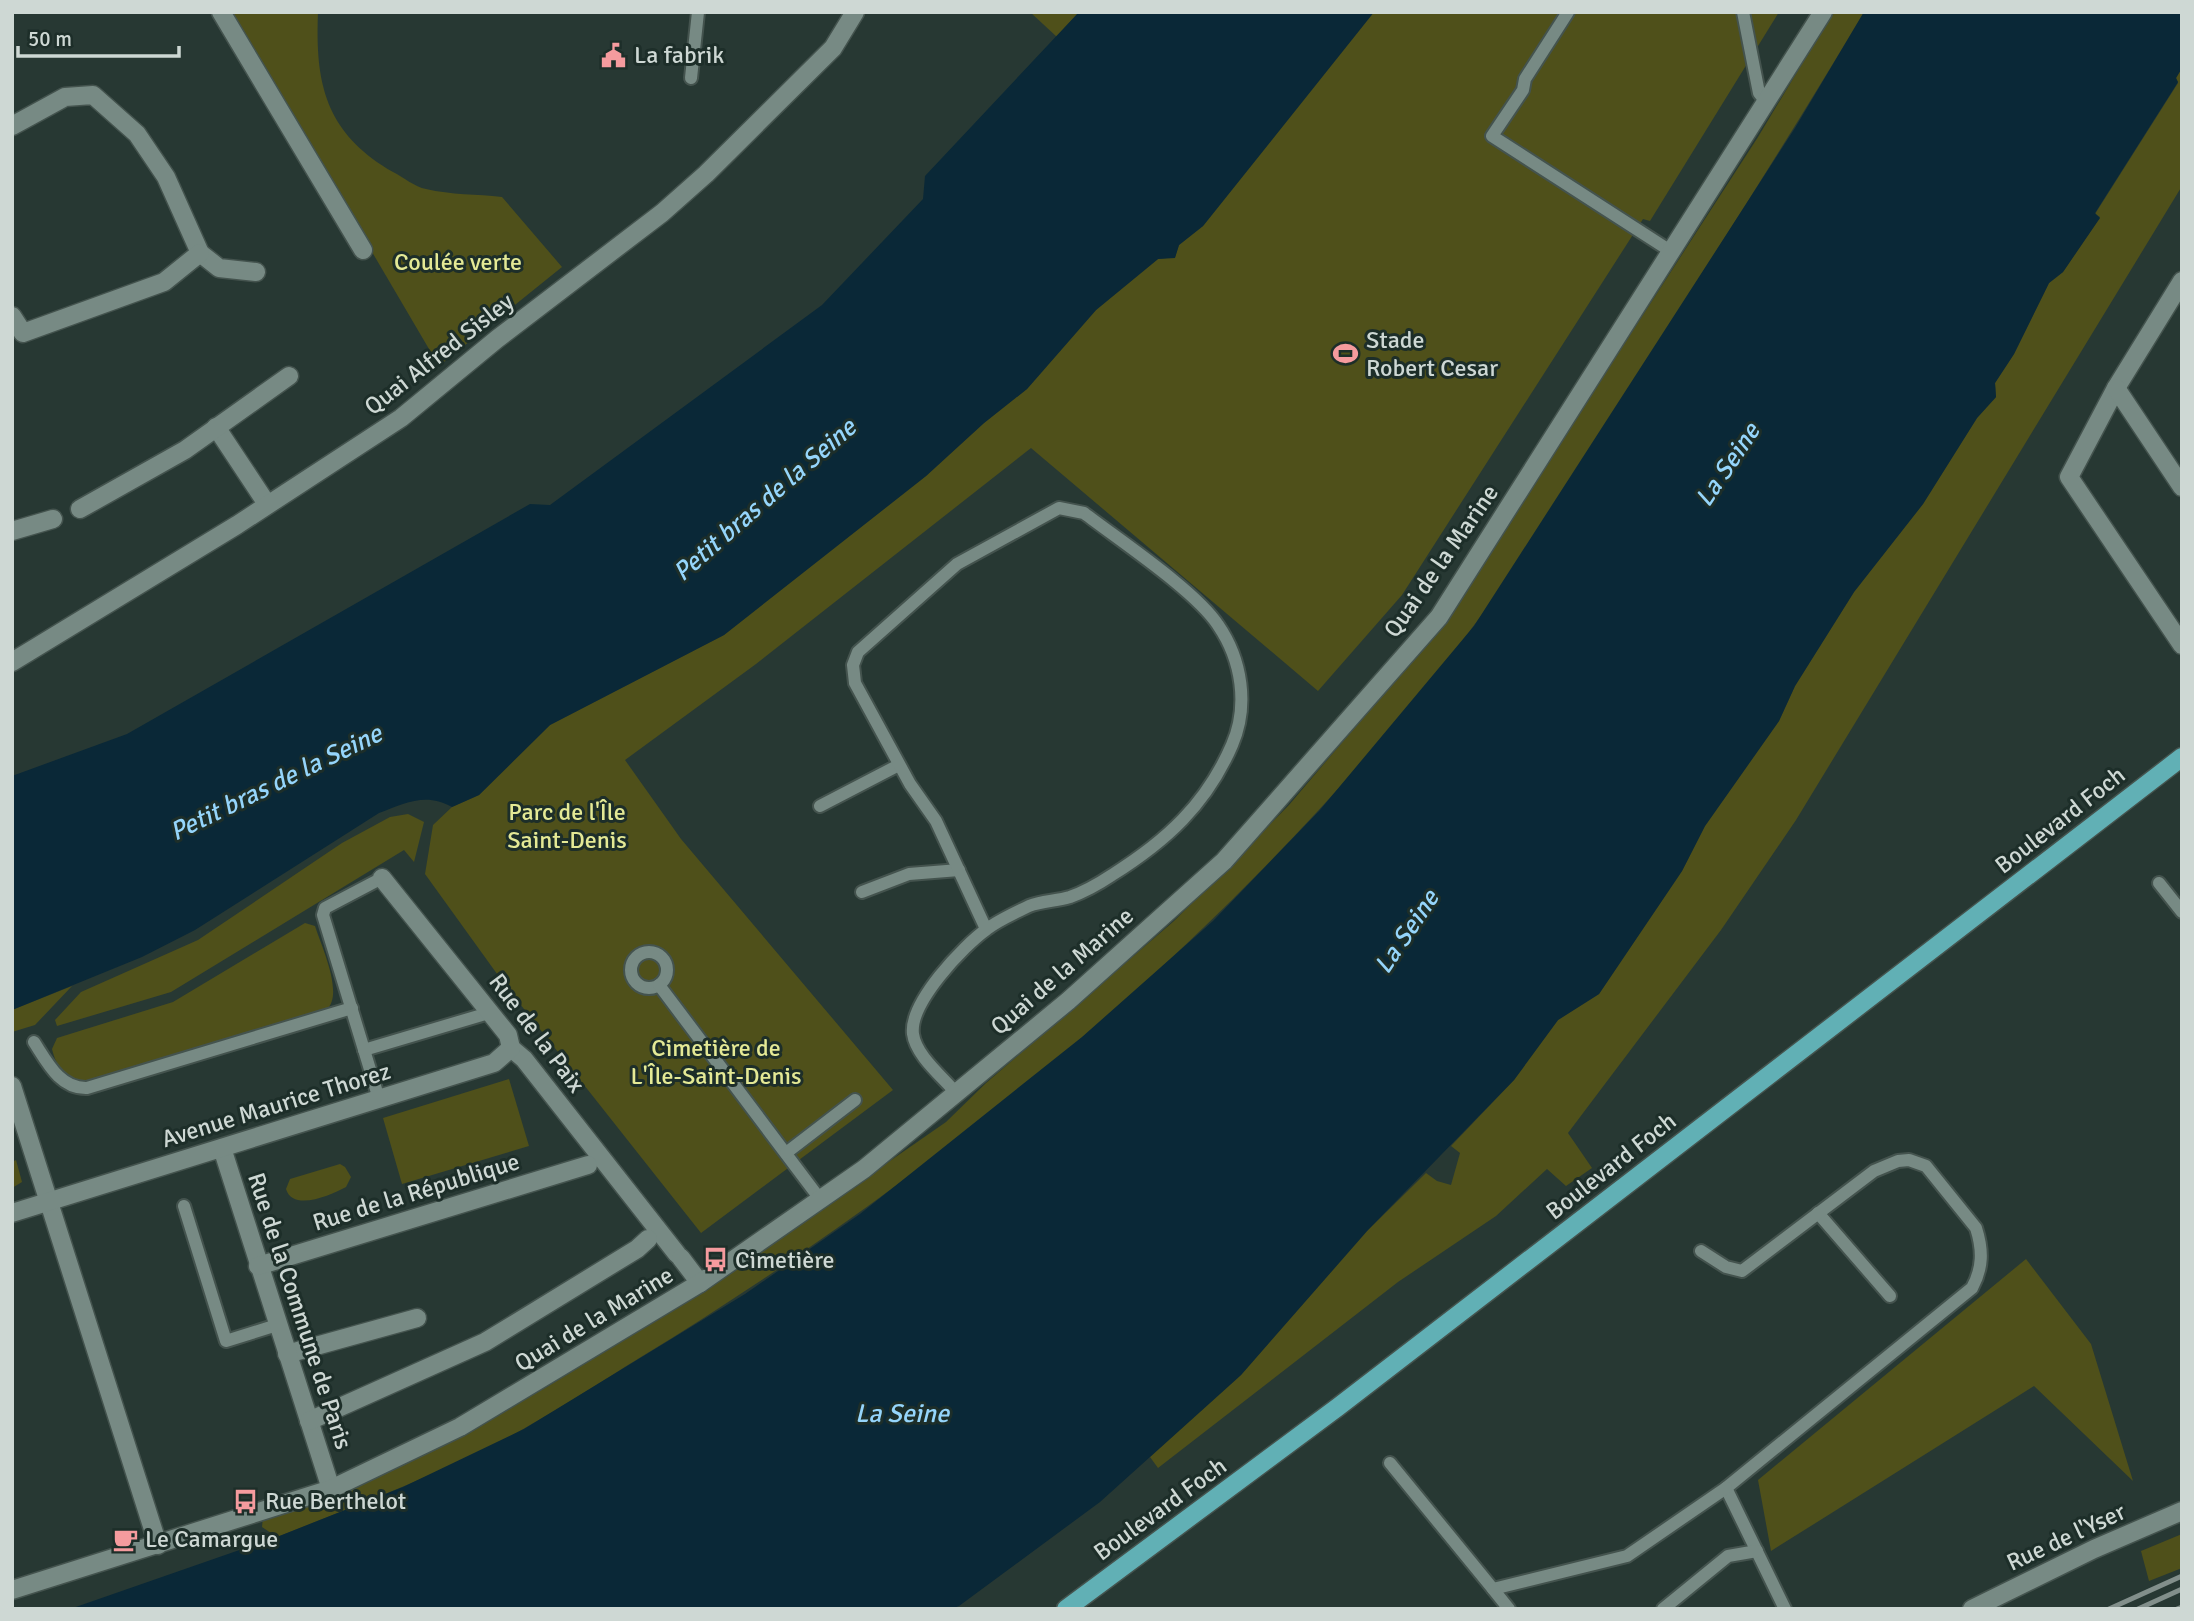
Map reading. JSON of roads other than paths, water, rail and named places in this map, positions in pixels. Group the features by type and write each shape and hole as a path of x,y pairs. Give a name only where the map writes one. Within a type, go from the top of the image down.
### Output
{"main road":[{"name":"Boulevard Foch","path":"1066,1609 1338,1408 2182,757"}],"street":[{"path":"221,12 363,250"},
{"name":"Quai de la Marine","path":"12,1590 331,1489 460,1426 700,1283 864,1169 1068,1001 1224,861 1430,627 1528,480 1823,12"},
{"name":"Quai Alfred Sisley","path":"12,662 401,418 486,348 662,213 706,174 833,48 853,19"},
{"path":"14,122 65,97 93,95 136,134 166,177 200,254 219,268 256,272"},
{"path":"12,316 23,333 164,282 200,254"},
{"path":"2182,281 2116,388 2068,477 2182,645"},
{"path":"80,509 185,450 289,376"},
{"path":"2116,388 2182,487"},
{"path":"216,428 267,504"},
{"path":"12,531 53,519"},
{"name":"Rue de la Paix","path":"382,877 492,1012 508,1035 511,1048 524,1059 700,1283"},
{"name":"Avenue Maurice Thorez","path":"12,1213 494,1063 511,1048"},
{"path":"12,1086 158,1545"},
{"name":"Rue de la Commune de Paris","path":"222,1148 331,1489"},
{"name":"Rue de la République","path":"258,1266 588,1165"},
{"path":"309,1421 485,1342 638,1250 648,1239"},
{"path":"287,1354 417,1318"},
{"name":"Rue de l'Yser","path":"1972,1609 2094,1549 2182,1511"}],"lane":[{"path":"691,78 698,12"},
{"path":"1568,12 1525,79 1523,90 1492,136 1672,252"},
{"path":"1743,12 1759,93 1767,103"},
{"path":"957,1093 919,1050 913,1038 916,1010 930,988 986,929 1031,905 1071,896 1110,876 1156,845 1198,805 1221,769 1237,733 1242,700 1236,658 1217,623 1184,591 1084,513 1059,508 957,564 858,652 853,665 855,683 900,765 936,821 986,929"},
{"path":"820,806 900,765"},
{"path":"862,892 909,874 959,870"},
{"path":"379,1099 323,912 382,877"},
{"path":"2159,883 2182,912"},
{"path":"659,985 821,1199"},
{"path":"34,1042 53,1072 72,1086 87,1088 352,1008"},
{"path":"364,1050 492,1012"},
{"path":"786,1153 855,1100"},
{"path":"1493,1589 1627,1556 1726,1488 1972,1288 1979,1275 1981,1252 1976,1228 1926,1166 1918,1162 1898,1161 1874,1171 1742,1271 1726,1267 1701,1251"},
{"path":"184,1206 226,1341 277,1325"},
{"path":"1818,1213 1890,1296"},
{"path":"1390,1463 1509,1609"},
{"path":"1726,1488 1785,1609"},
{"path":"1663,1609 1728,1556 1757,1551"}],"water":[{"name":"Petit bras de la Seine","path":"1079,12 1374,12 1203,226 1179,245 1175,258 1158,259 1096,310 1027,389 984,423 926,476 724,635 550,725 479,795 452,807 433,800 424,800 379,813 195,930 142,957 12,1010 12,776 127,734 530,504 550,505 822,305 923,199 925,176"},
{"name":"La Seine","path":"1864,12 2182,12 2182,68 2176,78 2178,82 2095,213 2100,218 2063,272 2049,283 2014,354 1995,383 1996,397 1977,418 1923,504 1854,592 1795,686 1779,721 1705,826 1682,871 1599,994 1558,1020 1514,1080 1367,1231 1241,1375 1100,1502 959,1606 951,1609 70,1609 277,1537 403,1487 524,1429 745,1294 860,1214 1082,1037 1213,921 1320,810 1474,626 1795,128"}],"railway":[{"path":"2109,1609 2182,1576"},
{"path":"2138,1609 2182,1589"},
{"path":"2177,1609 2182,1607"}],"place":[{"name":"La fabrik","path":"614,55"},
{"name":"Stade Robert Cesar","path":"1346,354"},
{"name":"Cimetière","path":"715,1260"},
{"name":"Rue Berthelot","path":"245,1501"},
{"name":"Le Camargue","path":"125,1539"}],"park label":[{"name":"Coulée verte","path":"458,262"},
{"name":"Parc de l'Île Saint-Denis","path":"567,826"},
{"name":"Cimetière de L'Île-Saint-Denis","path":"716,1062"}]}
